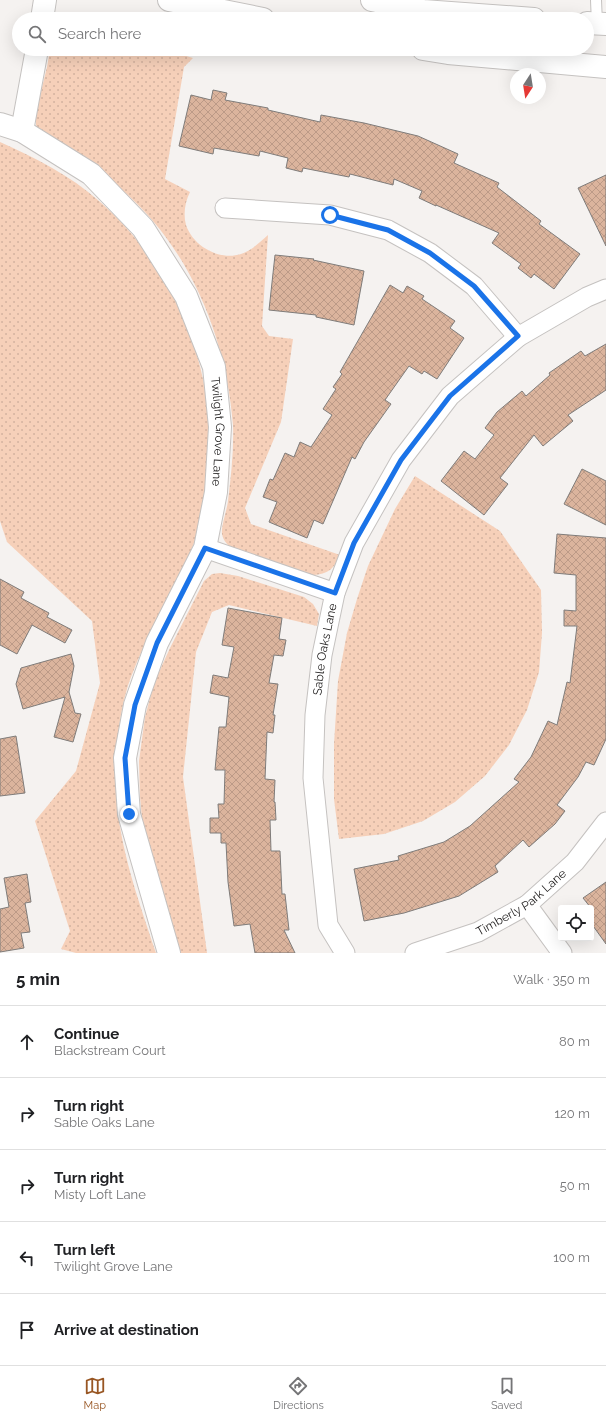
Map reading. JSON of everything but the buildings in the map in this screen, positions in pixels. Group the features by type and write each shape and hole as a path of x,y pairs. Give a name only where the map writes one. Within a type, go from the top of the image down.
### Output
{"street":[{"path":"43,12 45,0"},
{"path":"169,0 228,12"},
{"path":"372,0 423,11 437,12"},
{"path":"22,131 36,56"},
{"path":"482,56 606,67"},
{"name":"Twilight Grove Lane","path":"0,124 22,131 91,174 143,228 186,296 214,367 220,427 216,492 205,548 157,643 135,705 125,758 129,814 169,953"},
{"path":"225,208 330,215 388,230 430,253 474,286 518,336"},
{"name":"Sable Oaks Lane","path":"344,953 328,925 313,778 316,700 322,655 335,593 354,543 401,460 450,396 518,336 587,297 606,289"},
{"path":"205,548 335,593"},
{"name":"Timberly Park Lane","path":"415,953 478,932 527,905 575,862 606,822"},
{"path":"527,905 562,953"}],"lane":[{"path":"596,0 597,24"}],"shaded area":[{"path":"49,56 186,56 193,58 184,67 165,179 190,192 185,208 186,225 189,233 194,239 208,250 233,256 245,253 268,235 262,326 269,336 293,339 281,422 245,508 251,524 340,555 333,567 327,572 313,575 234,551 226,543 222,531 230,482 233,453 233,425 229,392 213,327 200,296 185,267 167,239 146,213 122,190 93,166 40,133 36,125 36,112"},
{"path":"0,142 39,161 76,183 99,201 130,232 156,267 178,305 194,345 205,387 210,430 209,473 201,516 194,543 187,560 145,643 131,677 122,711 117,745 115,773 116,799 120,826 131,877 156,953 76,953 61,949 70,931 35,821 76,771 100,683 92,621 7,542 0,521"},
{"path":"415,476 500,531 541,590 542,633 539,672 527,710 509,745 485,776 455,802 423,821 384,834 339,839 334,799 334,744 338,681 347,633 368,566 395,509"},
{"path":"220,573 238,576 304,597 313,604 319,614 317,626 229,605 212,612 196,652 183,777 207,953 180,953 143,828 139,761 145,717 154,683 204,581 212,574"}],"route":[{"path":"129,814 125,758 135,705 157,643 205,548 335,593 354,543 401,460 450,396 518,336 474,286 430,253 388,230 330,215"}]}
